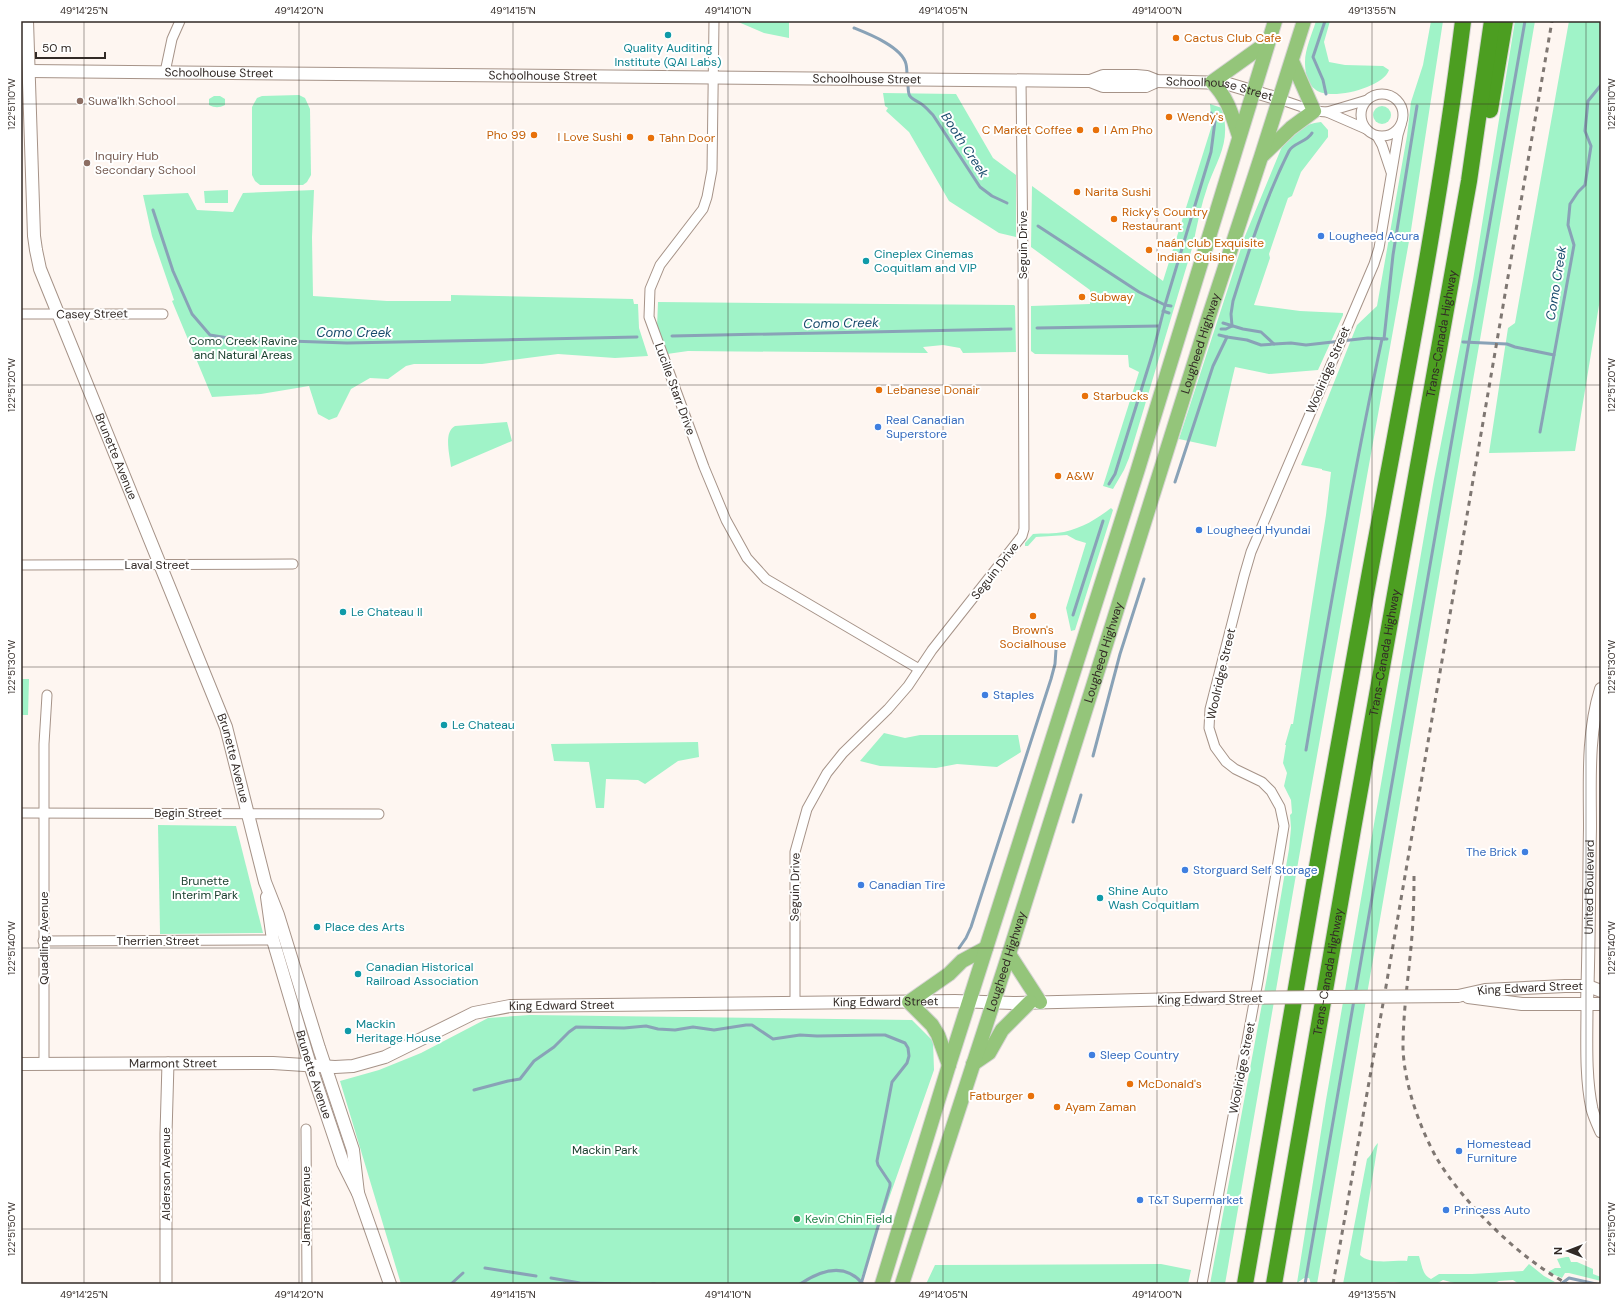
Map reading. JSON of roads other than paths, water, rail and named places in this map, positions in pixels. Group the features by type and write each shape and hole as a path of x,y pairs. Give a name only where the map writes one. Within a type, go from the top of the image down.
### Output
{"highway":[{"path":"1246,1284 1352,669 1438,197 1463,21"},
{"name":"Trans-Canada Highway","path":"1274,1284 1469,181 1492,21"},
{"path":"1469,181 1488,124 1505,21"}],"main road":[{"name":"Brunette Avenue","path":"27,21 25,71 36,250 43,277 224,721 265,882 278,915 353,1150 358,1193"},
{"name":"Lougheed Highway","path":"882,1284 949,1066 1135,476 1275,21"},
{"name":"Lougheed Highway","path":"902,1284 1009,954 1208,319 1304,21"},
{"path":"1239,136 1228,102 1220,90 1212,82 1268,42"},
{"path":"1261,157 1291,128 1320,111 1292,61"},
{"name":"Schoolhouse Street","path":"25,71 1021,80 1090,81 1102,86 1146,86 1157,81 1212,82 1237,85 1279,99"},
{"name":"United Boulevard","path":"1588,1004 1589,762 1594,711 1601,689"},
{"name":"Brunette Avenue","path":"265,882 268,915 273,940 310,1065 343,1163 358,1193 390,1284"},
{"path":"949,1066 938,1035 932,1025 909,1002 949,974 962,962 986,948"},
{"path":"973,1064 989,1053 1002,1030 1035,1002 1009,954"},
{"name":"King Edward Street","path":"1458,996 1484,990 1588,986 1601,991"},
{"name":"King Edward Street","path":"326,1066 353,1066 385,1057 460,1018 499,1007 1458,996 1522,1004 1601,1004"},
{"name":"Marmont Street","path":"21,1064 266,1063 326,1066"}],"street":[{"path":"165,72 172,39 180,21"},
{"name":"Lucille Starr Drive","path":"714,21 712,170 707,197 696,219 660,266 650,289 649,317 704,467 726,520 746,558 766,579 919,669"},
{"name":"Seguin Drive","path":"795,1003 795,852 807,809 827,773 843,753 888,709 908,686 932,650 1022,536 1024,529 1021,80"},
{"path":"1377,136 1391,135 1401,125 1403,120 1403,110 1400,103 1389,95 1382,94 1372,96 1364,105 1361,117 1366,129 1377,136 1382,145 1392,173"},
{"name":"Schoolhouse Street","path":"1279,99 1320,111 1366,129"},
{"path":"1320,111 1367,100"},
{"name":"Woolridge Street","path":"1202,1284 1258,981 1284,826 1280,807 1271,791 1256,779 1230,765 1218,752 1210,733 1210,714 1251,552 1376,256 1401,125"},
{"name":"Casey Street","path":"21,314 163,314"},
{"name":"Laval Street","path":"21,565 293,564"},
{"name":"Quadling Avenue","path":"44,1064 44,744 46,695"},
{"name":"Begin Street","path":"21,813 379,814"},
{"name":"Therrien Street","path":"43,941 273,940"},
{"name":"United Boulevard","path":"1588,1004 1588,1061 1590,1091 1592,1110 1601,1132"},
{"name":"Alderson Avenue","path":"166,1284 166,1134 168,1064"},
{"name":"James Avenue","path":"306,1128 307,1284"}],"waterway":[{"path":"1325,21 1313,57 1323,80 1326,94"},
{"path":"1355,995 1525,21"},
{"name":"Booth Creek","path":"854,28 884,42 898,52 906,64 907,77"},
{"name":"Booth Creek","path":"908,82 910,96 924,106 933,115 980,187 992,196 1007,203"},
{"name":"Como Creek","path":"1463,342 1507,344 1554,355 1574,245 1568,225 1570,204 1585,185 1591,146 1585,131 1588,101 1601,85"},
{"path":"1384,339 1393,255 1417,106"},
{"path":"1109,484 1115,474 1153,352 1165,305 1211,152 1215,121 1211,113"},
{"path":"1232,326 1231,314 1233,301 1251,244 1272,188 1291,148 1310,136 1312,133"},
{"name":"Como Creek","path":"153,210 173,271 192,314 210,335 234,339 347,343 637,337"},
{"name":"Booth Creek","path":"1038,226 1139,292 1165,305 1171,306"},
{"path":"1163,311 1169,313"},
{"name":"Como Creek","path":"1223,323 1243,329 1261,332 1274,344 1291,343 1306,345 1368,338 1387,339"},
{"name":"Como Creek","path":"1037,328 1159,326"},
{"path":"1221,329 1226,329 1232,326"},
{"name":"Como Creek","path":"672,336 1011,329"},
{"path":"1219,335 1227,337"},
{"path":"1175,482 1213,366 1227,337 1247,340 1261,345 1274,344"},
{"path":"1306,750 1361,441 1382,339"},
{"path":"1540,432 1554,355"},
{"path":"1073,615 1103,521"},
{"path":"1093,756 1120,654 1144,579"},
{"path":"959,948 971,927 1051,679 1055,664 1056,649"},
{"path":"1073,822 1081,795"},
{"path":"1305,1284 1354,1000"},
{"path":"474,1090 520,1079 534,1061 554,1047 576,1027 624,1028 646,1026 658,1029 675,1030 693,1027 714,1030 752,1025 773,1039 800,1035 885,1035 905,1043 908,1048 909,1056 907,1063 892,1082 877,1161 890,1183 890,1186 861,1284"},
{"path":"485,1268 536,1276"},
{"path":"800,1284 816,1275 833,1270 849,1273 863,1284"},
{"path":"451,1284 463,1273"},
{"path":"551,1278 580,1283 630,1284"},
{"path":"1561,1284 1569,1278 1596,1284"}],"railway":[{"path":"1333,1284 1384,998 1552,21"},
{"path":"1414,876 1413,927 1404,1014 1403,1048 1409,1090 1418,1118 1436,1157 1447,1174 1477,1211 1512,1245 1531,1260 1568,1284"}],"place":[{"name":"Quality Auditing Institute (QAI Labs)","path":"668,35"},
{"name":"Cactus Club Cafe","path":"1176,38"},
{"name":"Suwa'lkh School","path":"80,101"},
{"name":"Wendy's","path":"1169,117"},
{"name":"C Market Coffee","path":"1080,130"},
{"name":"I Am Pho","path":"1096,130"},
{"name":"Pho 99","path":"534,135"},
{"name":"I Love Sushi","path":"630,137"},
{"name":"Tahn Door","path":"651,138"},
{"name":"Inquiry Hub Secondary School","path":"87,163"},
{"name":"Narita Sushi","path":"1077,192"},
{"name":"Ricky's Country Restaurant","path":"1114,219"},
{"name":"Lougheed Acura","path":"1321,236"},
{"name":"naán club Exquisite Indian Cuisine","path":"1149,250"},
{"name":"Cineplex Cinemas Coquitlam and VIP","path":"866,261"},
{"name":"Subway","path":"1082,297"},
{"name":"Lebanese Donair","path":"879,390"},
{"name":"Starbucks","path":"1085,396"},
{"name":"Real Canadian Superstore","path":"878,427"},
{"name":"A&W","path":"1058,476"},
{"name":"Lougheed Hyundai","path":"1199,530"},
{"name":"Le Chateau II","path":"343,612"},
{"name":"Brown's Socialhouse","path":"1033,616"},
{"name":"Staples","path":"985,695"},
{"name":"Le Chateau","path":"444,725"},
{"name":"The Brick","path":"1525,852"},
{"name":"Storguard Self Storage","path":"1185,870"},
{"name":"Canadian Tire","path":"861,885"},
{"name":"Shine Auto Wash Coquitlam","path":"1100,898"},
{"name":"Place des Arts","path":"317,927"},
{"name":"Canadian Historical Railroad Association","path":"358,974"},
{"name":"Mackin Heritage House","path":"348,1031"},
{"name":"Sleep Country","path":"1092,1055"},
{"name":"McDonald's","path":"1130,1084"},
{"name":"Fatburger","path":"1031,1096"},
{"name":"Ayam Zaman","path":"1057,1107"},
{"name":"Homestead Furniture","path":"1459,1151"},
{"name":"T&T Supermarket","path":"1140,1200"},
{"name":"Princess Auto","path":"1446,1210"},
{"name":"Kevin Chin Field","path":"797,1219"}],"park label":[{"name":"Como Creek Ravine and Natural Areas","path":"243,348"},
{"name":"Brunette Interim Park","path":"205,888"},
{"name":"Mackin Park","path":"605,1150"}]}
